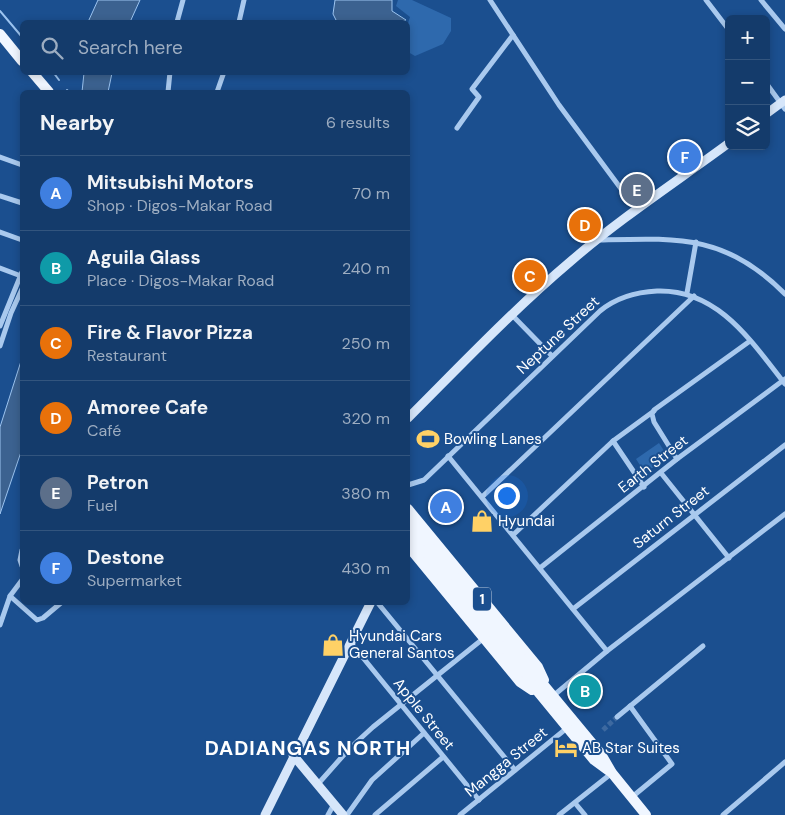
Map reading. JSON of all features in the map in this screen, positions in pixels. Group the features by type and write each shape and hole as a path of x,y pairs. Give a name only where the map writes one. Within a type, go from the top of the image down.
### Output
{"main road":[{"path":"0,34 20,59"},
{"path":"35,75 47,90"},
{"path":"770,112 784,104"},
{"path":"410,416 511,314 596,240 725,146"},
{"name":"1","path":"410,516 548,697 567,728 594,760 612,773"},
{"name":"1","path":"410,536 548,697 600,754 612,773 646,815"},
{"name":"1","path":"410,548 520,682 548,697"},
{"path":"265,815 293,755 370,605"},
{"path":"293,755 343,815"}],"street":[{"path":"178,20 183,0"},
{"path":"239,20 244,0"},
{"path":"490,0 559,105 636,209"},
{"path":"706,0 725,25"},
{"path":"761,0 785,29"},
{"path":"457,128 479,97 472,89 513,35"},
{"path":"168,90 170,75"},
{"path":"218,90 223,75"},
{"path":"770,88 784,104"},
{"path":"0,156 20,164"},
{"path":"0,196 20,202"},
{"path":"0,232 20,239"},
{"path":"596,240 667,239 696,242 736,255 748,262 785,294"},
{"path":"686,293 696,242"},
{"path":"0,268 20,273"},
{"path":"0,326 20,279"},
{"name":"Neptune Street","path":"410,484 424,480 552,356 600,311 615,300 648,291 671,291 694,296 721,311 784,381"},
{"path":"0,346 20,293"},
{"path":"482,498 694,296"},
{"path":"511,314 552,356"},
{"path":"513,535 613,441 750,341"},
{"name":"Earth Street","path":"540,568 677,459 784,381"},
{"path":"654,410 652,414 654,422 677,459"},
{"path":"613,441 644,487"},
{"name":"Saturn Street","path":"573,609 785,445"},
{"path":"448,456 607,651"},
{"path":"661,473 729,558"},
{"path":"548,697 785,514"},
{"path":"0,625 10,596 20,583"},
{"path":"10,596 20,605"},
{"path":"20,605 37,620 43,618 58,605"},
{"path":"379,605 515,770"},
{"path":"318,784 349,749 484,638"},
{"name":"Apple Street","path":"351,643 478,800"},
{"path":"617,717 703,646"},
{"path":"630,706 672,764 632,797"},
{"name":"Mangga Street","path":"460,815 567,728"},
{"path":"347,815 372,780 424,733"},
{"path":"375,815 443,757"},
{"path":"723,815 785,762"},
{"path":"560,815 612,773"},
{"path":"575,803 585,815"},
{"path":"328,815 334,804"}],"shaded area":[{"path":"98,0 140,0 131,20 89,20"},
{"path":"335,0 392,0 392,11 406,20 336,20 333,14"},
{"path":"398,0 412,0 451,18 451,31 443,44 415,56 410,53 410,17 396,6"},
{"path":"84,75 112,75 108,90 82,90"},
{"path":"20,364 20,455 0,514 0,427"},
{"path":"659,443 668,457 645,473 636,459"}],"waterway":[{"path":"0,11 20,35"},
{"path":"55,75 59,80"}],"tunnel":[{"path":"603,730 617,717"}],"place":[{"name":"Destone","path":"685,157"},
{"name":"Petron","path":"637,190"},
{"name":"Amoree Cafe","path":"585,225"},
{"name":"Fire & Flavor Pizza","path":"530,276"},
{"name":"Bowling Lanes","path":"428,439"},
{"name":"Mitsubishi Motors","path":"446,507"},
{"name":"Hyundai","path":"482,521"},
{"name":"Hyundai Cars General Santos","path":"333,645"},
{"name":"Aguila Glass","path":"585,691"},
{"name":"AB Star Suites","path":"566,748"}],"district":[{"name":"DADIANGAS NORTH","path":"308,748"}]}
